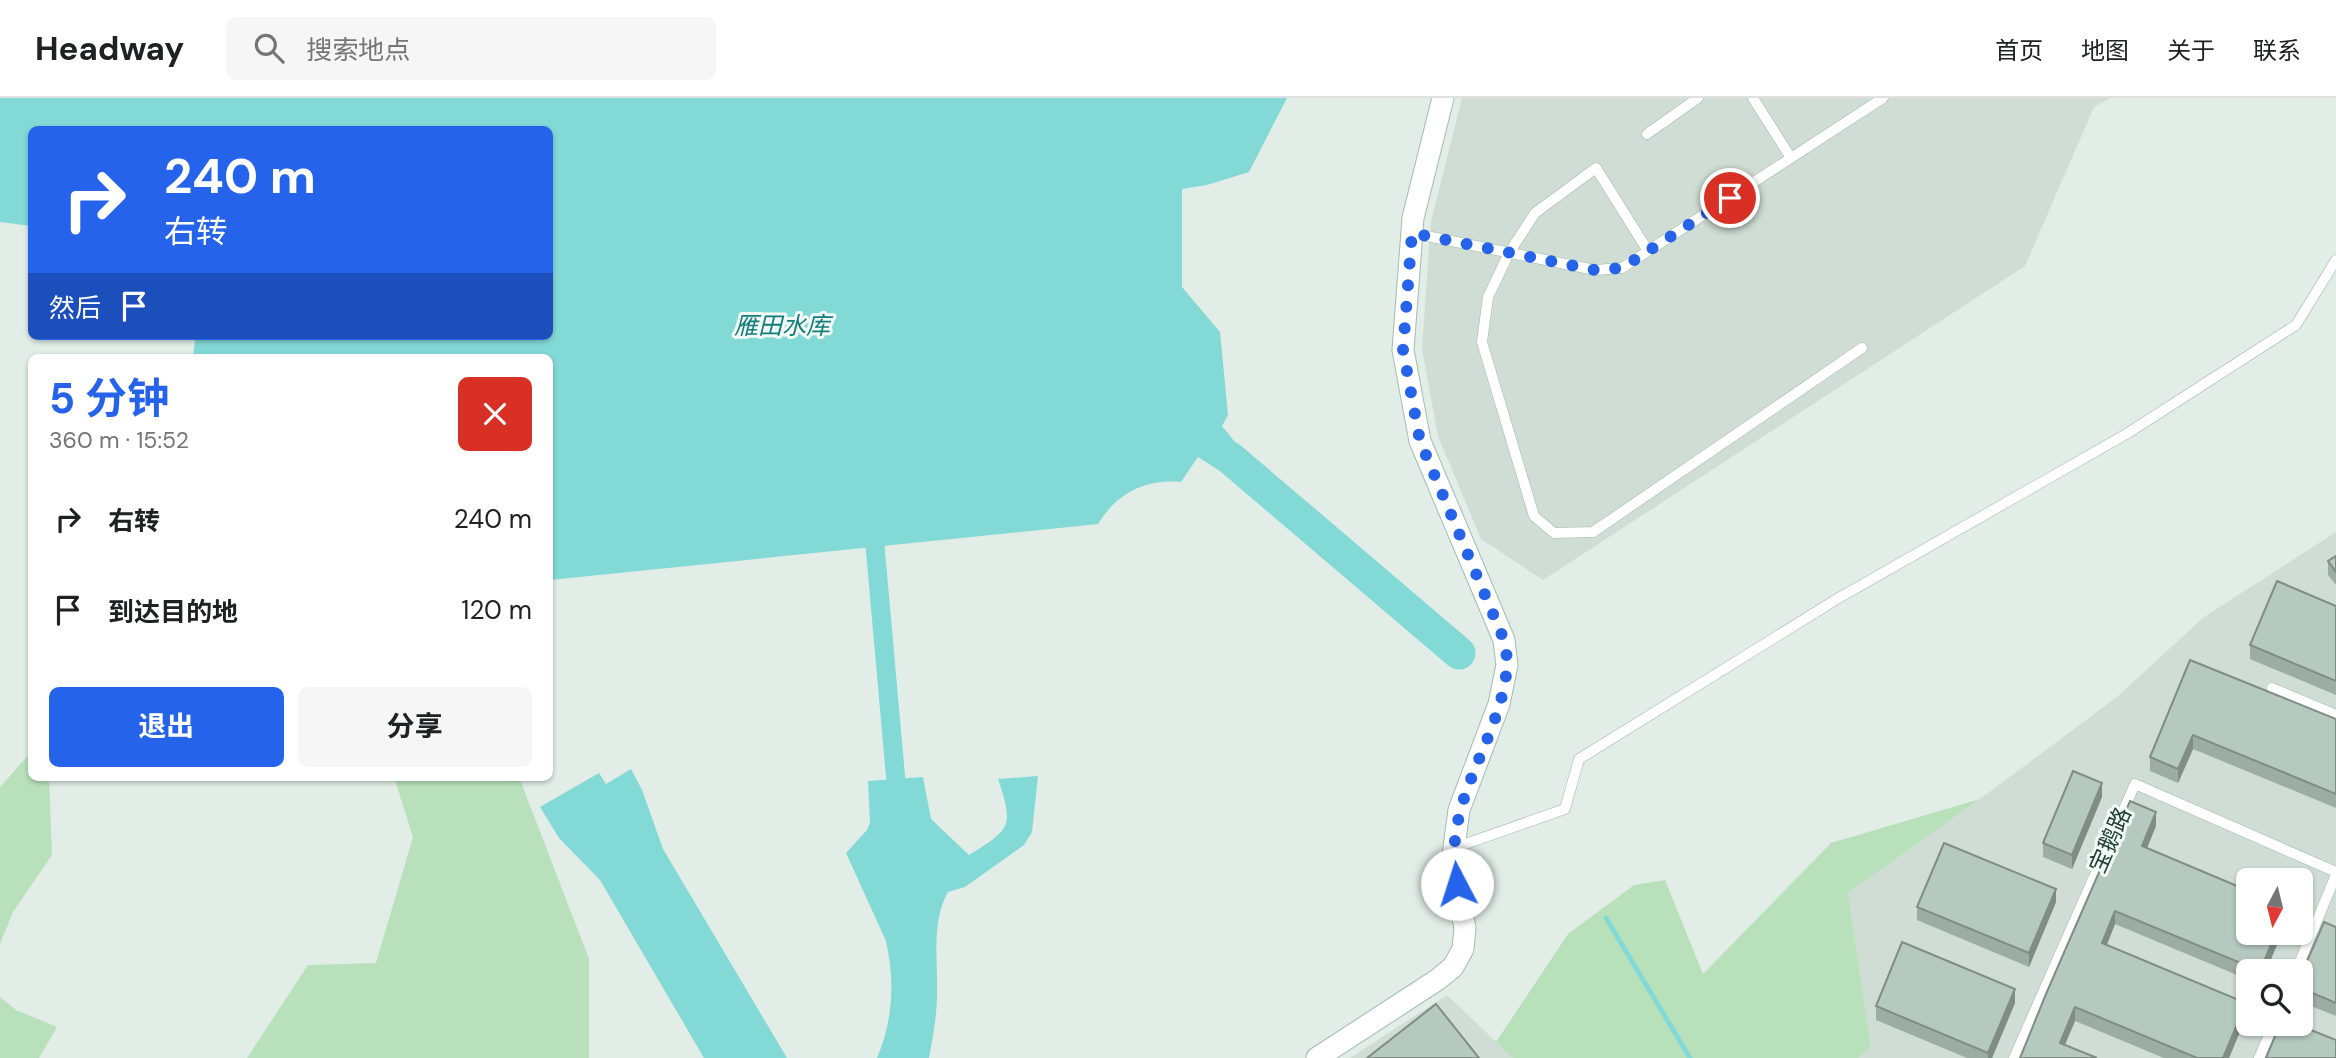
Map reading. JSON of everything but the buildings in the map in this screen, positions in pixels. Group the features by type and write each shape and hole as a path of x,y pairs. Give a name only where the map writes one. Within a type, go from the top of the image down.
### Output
{"main road":[{"path":"1317,1058 1437,981 1453,968 1463,949 1465,928 1452,862 1459,810 1499,704 1507,665 1504,640 1420,441 1403,350 1413,218 1443,98"}],"lane":[{"path":"1647,134 1698,98"},
{"path":"1753,98 1791,158"},
{"path":"1412,233 1595,270 1622,268 1883,98"},
{"path":"1648,251 1596,168 1535,213 1509,253 1488,297 1482,342 1534,516 1554,533 1593,531 1863,348"},
{"path":"1454,848 1565,810 1579,759 1838,599 2128,433 2296,324 2336,260"},
{"path":"2273,688 2336,715"},
{"name":"宝鹅路","path":"2014,1058 2135,784 2336,874"},
{"path":"2301,959 2336,874"},
{"path":"2259,1058 2269,1036"}],"shaded area":[{"path":"1462,98 2110,98 2094,107 2025,266 1543,580 1481,539 1438,436 1422,349 1431,221"},
{"path":"2336,532 2336,1058 1858,1058 1871,1048 1848,893 2117,697 2204,617"},
{"path":"1447,995 1513,1058 1350,1058"}],"green space":[{"path":"28,755 28,781 49,781 52,855 13,912 0,944 0,787"},
{"path":"395,781 521,781 589,959 589,1058 247,1058 308,965 376,963 413,837"},
{"path":"1980,799 1848,893 1871,1048 1858,1058 1513,1058 1496,1042 1568,934 1634,885 1665,880 1703,974 1831,843"},
{"path":"0,997 16,1010 57,1027 39,1058 0,1058"}],"water":[{"name":"雁田水库","path":"0,98 1287,98 1249,172 1207,185 1182,189 1182,287 1220,332 1228,415 1222,426 1239,447 1220,471 1198,457 1181,482 1156,483 1133,490 1114,504 1098,524 553,580 553,354 193,354 194,340 553,340 553,126 28,126 28,226 0,222"},
{"path":"631,769 642,790 663,849 787,1058 704,1058 600,880 559,838 540,807 599,773 606,784"},
{"path":"1038,776 1032,832 1024,845 965,887 948,892 943,904 937,928 936,1009 929,1058 877,1058 886,1030 891,1000 889,956 886,941 846,853 870,823 868,781 923,777 931,819 969,855 994,839 1005,825 1006,807 998,779"}],"waterway":[{"path":"1230,458 1459,653"},
{"path":"883,521 875,546 898,804"},
{"path":"1606,918 1690,1058"}],"route":[{"path":"1457,884 1452,862 1459,810 1499,704 1507,665 1504,640 1420,441 1403,350 1412,233 1595,270 1622,268 1730,198"}]}
